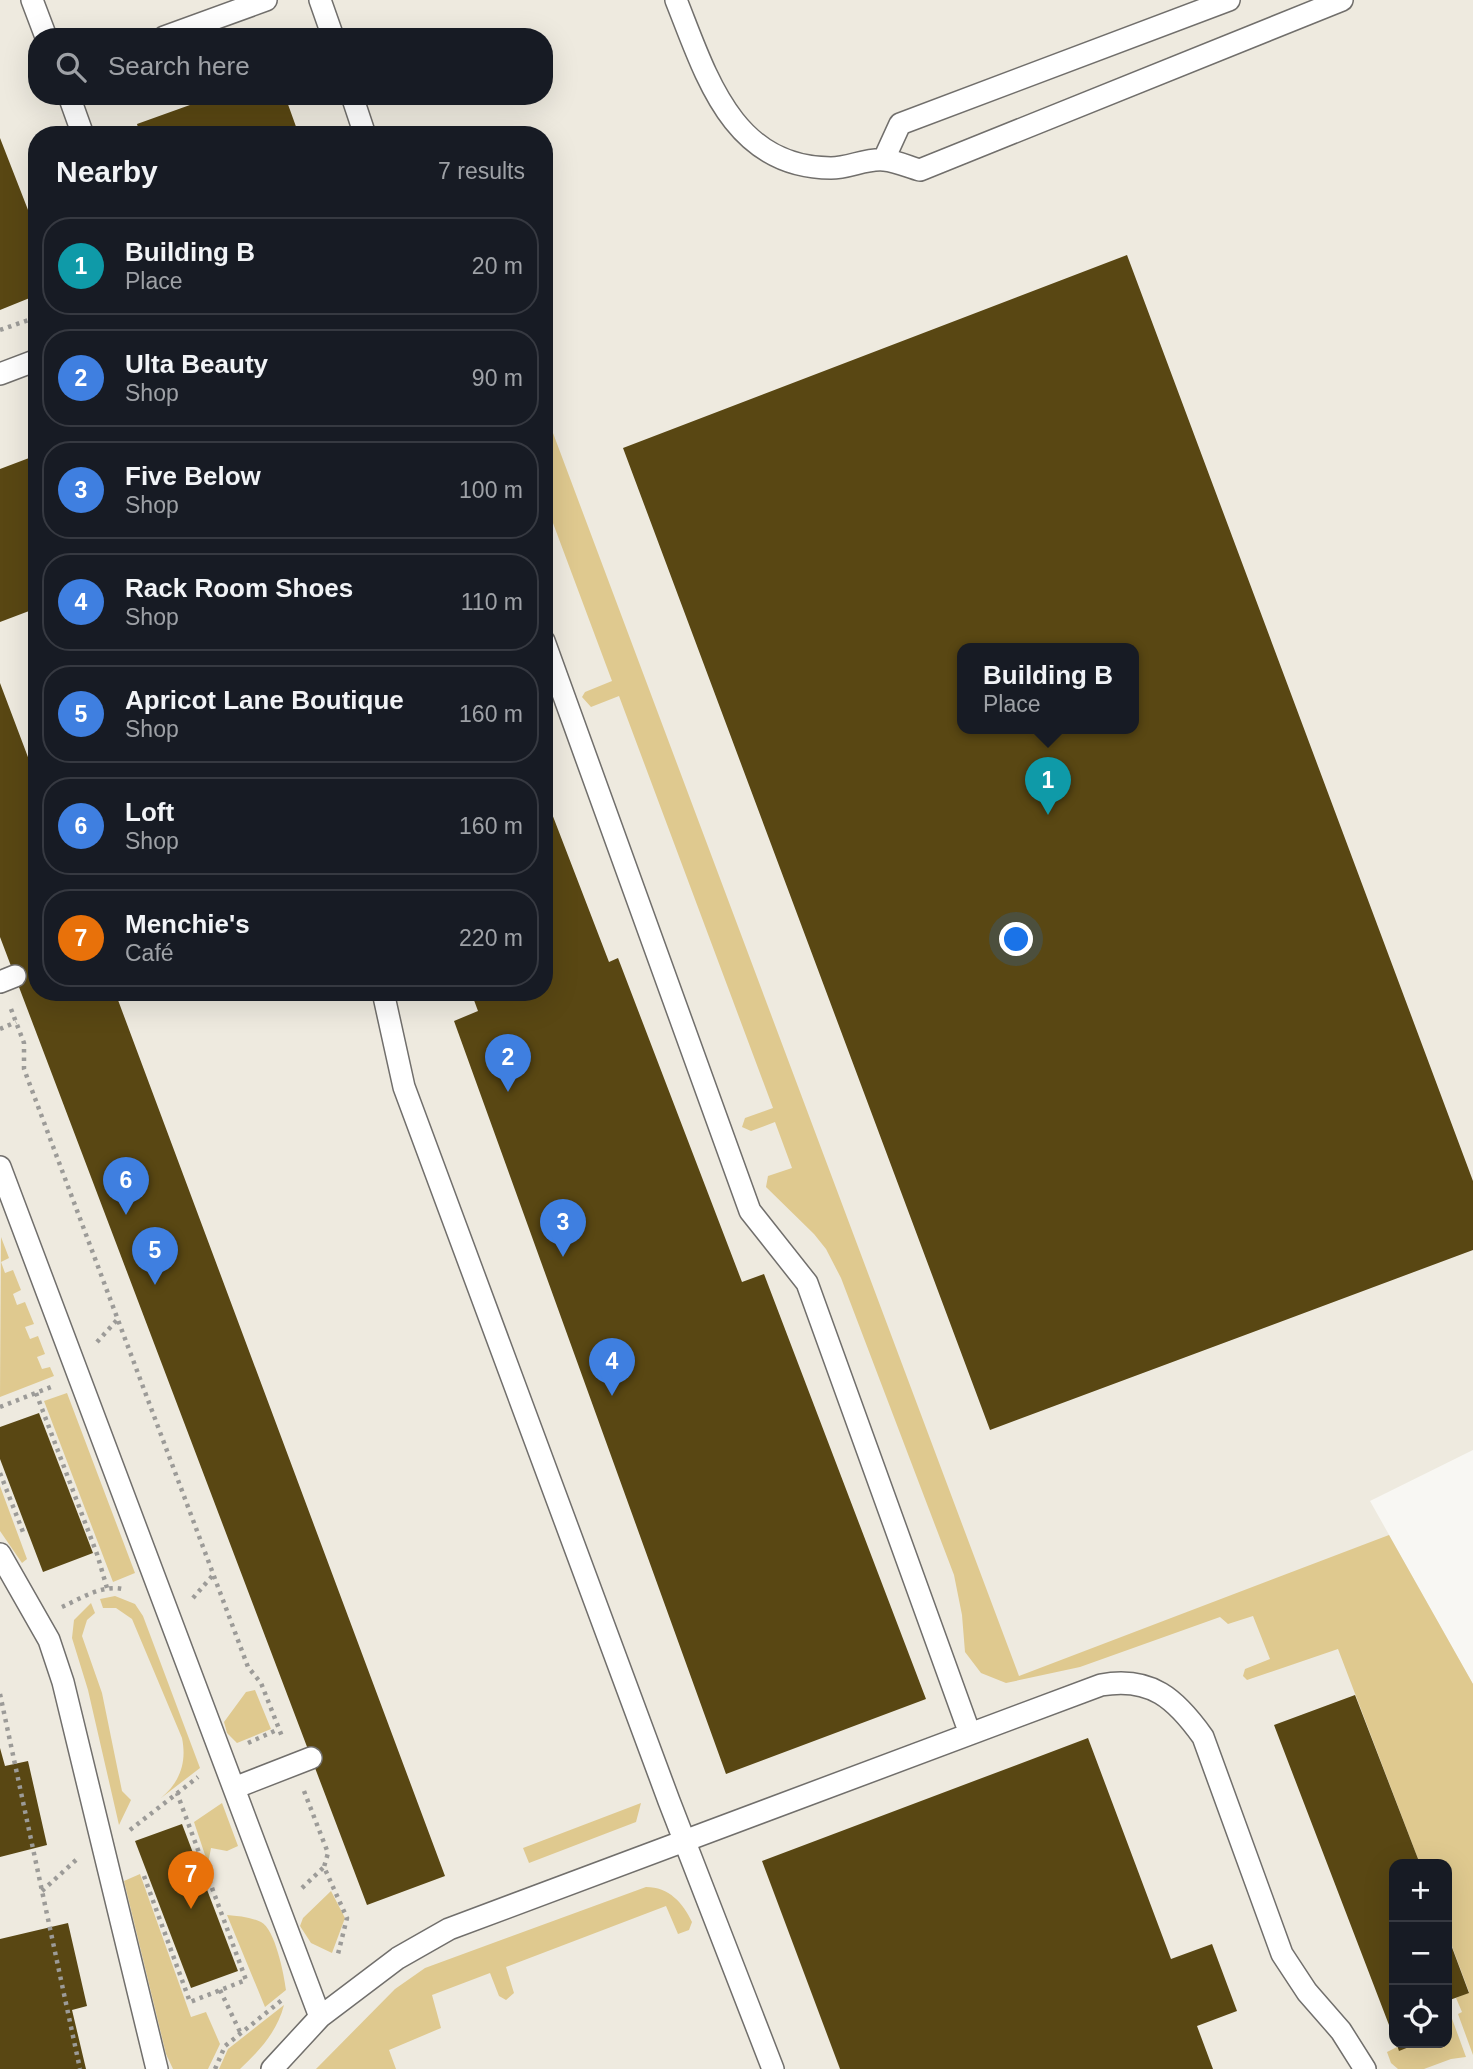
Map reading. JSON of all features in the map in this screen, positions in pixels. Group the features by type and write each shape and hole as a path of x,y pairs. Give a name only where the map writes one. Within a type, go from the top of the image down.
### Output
{"lane":[{"path":"32,0 43,28"},
{"path":"189,28 266,0"},
{"path":"320,0 329,28"},
{"path":"676,0 725,113 752,141 785,160 831,168 884,159 920,170 1342,0"},
{"path":"884,159 900,124 1229,0"},
{"path":"72,105 80,126"},
{"path":"355,105 362,126"},
{"path":"0,374 28,363"},
{"path":"553,665 750,1211 807,1283 970,1734"},
{"path":"385,1001 404,1087 684,1841 773,2069"},
{"path":"0,1167 320,2017"},
{"path":"0,1553 49,1640 63,1682 157,2069"},
{"path":"272,2069 320,2017 398,1958 449,1929 1101,1685 1124,1681 1153,1689 1182,1707 1203,1737 1282,1954 1307,1992 1341,2031 1365,2069"},
{"path":"234,1788 311,1758"}],"path":[{"path":"0,330 28,320"},
{"path":"9,1004 24,1043 24,1069 122,1333 248,1667 261,1683 284,1740"},
{"path":"0,1029 16,1023"},
{"path":"0,1407 60,1384"},
{"path":"36,1393 97,1554 107,1588"},
{"path":"56,1609 107,1588 124,1589 133,1594"},
{"path":"0,1694 80,2069"},
{"path":"243,1746 279,1729"},
{"path":"128,1832 205,1771"},
{"path":"302,1787 328,1853 324,1867 347,1918 338,1954"},
{"path":"142,1871 190,2002 246,1980 177,1793"},
{"path":"42,1891 78,1858"},
{"path":"220,1990 240,2034"},
{"path":"215,2069 225,2046 286,1998"}],"shaded area":[{"path":"0,0 1473,0 1473,1450 1370,1501 1473,1684 1473,2069 0,2069"},
{"path":"553,433 1019,1676 1389,1535 1473,1684 1473,2055 1458,2014 1462,2012 1456,1998 1469,1992 1452,1946 1452,1859 1418,1859 1338,1649 1247,1680 1243,1676 1245,1669 1270,1659 1253,1616 1228,1624 1220,1617 1080,1667 1006,1683 981,1673 965,1652 962,1615 954,1575 841,1278 826,1249 814,1234 766,1187 768,1176 792,1168 775,1122 751,1131 742,1127 745,1118 773,1108 619,696 591,707 582,697 585,692 612,681 553,523"},
{"path":"1,1237 9,1258 1,1262 5,1273 13,1270 21,1290 13,1294 17,1305 25,1302 34,1324 25,1327 30,1339 38,1336 45,1354 37,1357 42,1369 50,1367 54,1376 0,1397"},
{"path":"67,1393 135,1573 113,1582 44,1401"},
{"path":"0,1486 27,1559 22,1563 0,1531"},
{"path":"115,1596 135,1604 143,1616 200,1768 161,1798 177,1779 183,1764 182,1738 132,1619 116,1608 103,1608 100,1599"},
{"path":"91,1603 95,1613 87,1620 82,1636 102,1693 122,1791 131,1800 119,1825 88,1690 72,1638 74,1620"},
{"path":"255,1690 271,1729 237,1743 227,1733 224,1722 246,1692"},
{"path":"222,1803 238,1846 227,1851 211,1848 208,1864 194,1822"},
{"path":"641,1803 636,1822 529,1863 523,1848"},
{"path":"140,1874 191,2017 206,2012 220,2044 208,2069 173,2069 166,2054 124,1881"},
{"path":"646,1887 662,1890 680,1903 692,1922 689,1930 678,1934 666,1906 506,1967 514,1993 506,2000 499,1996 490,1973 432,1995 441,2028 389,2050 396,2069 316,2069 395,1989 425,1968"},
{"path":"331,1891 345,1918 332,1953 311,1943 300,1926 303,1918"},
{"path":"227,1915 261,1922 275,1942 286,1990 265,2007"},
{"path":"284,2005 272,2032 261,2048 240,2069 219,2069 228,2049"},
{"path":"1452,2019 1466,2057 1451,2059 1424,2069 1398,2069 1391,2063 1387,2052 1395,2048 1452,2048"}],"building":[{"path":"190,105 288,105 296,126 138,126"},
{"path":"0,138 28,210 28,299 0,310"},
{"path":"1127,255 1473,1181 1473,1250 990,1430 623,448"},
{"path":"28,458 28,611 0,622 0,469"},
{"path":"0,683 28,757 28,1001 118,1001 445,1876 367,1905 0,937"},
{"path":"553,816 609,962 618,958 742,1282 764,1274 926,1699 726,1774 454,1021 478,1011 474,1001 553,1001"},
{"path":"39,1413 93,1553 43,1572 0,1459 0,1427"},
{"path":"1355,1695 1418,1859 1389,1859 1389,2025 1274,1725"},
{"path":"1088,1738 1171,1959 1212,1944 1237,2011 1197,2026 1213,2069 840,2069 762,1861"},
{"path":"0,1748 5,1766 28,1761 47,1845 0,1857"},
{"path":"182,1824 238,1971 191,1988 135,1841"},
{"path":"68,1923 87,2006 72,2010 86,2069 0,2069 0,1939"},
{"path":"1452,1947 1469,1993 1452,1999"}],"place":[{"name":"Building B","path":"1048,815"},
{"name":"Ulta Beauty","path":"508,1092"},
{"name":"Loft","path":"126,1215"},
{"name":"Five Below","path":"563,1257"},
{"name":"Apricot Lane Boutique","path":"155,1285"},
{"name":"Rack Room Shoes","path":"612,1396"},
{"name":"Menchie's","path":"191,1909"}]}
